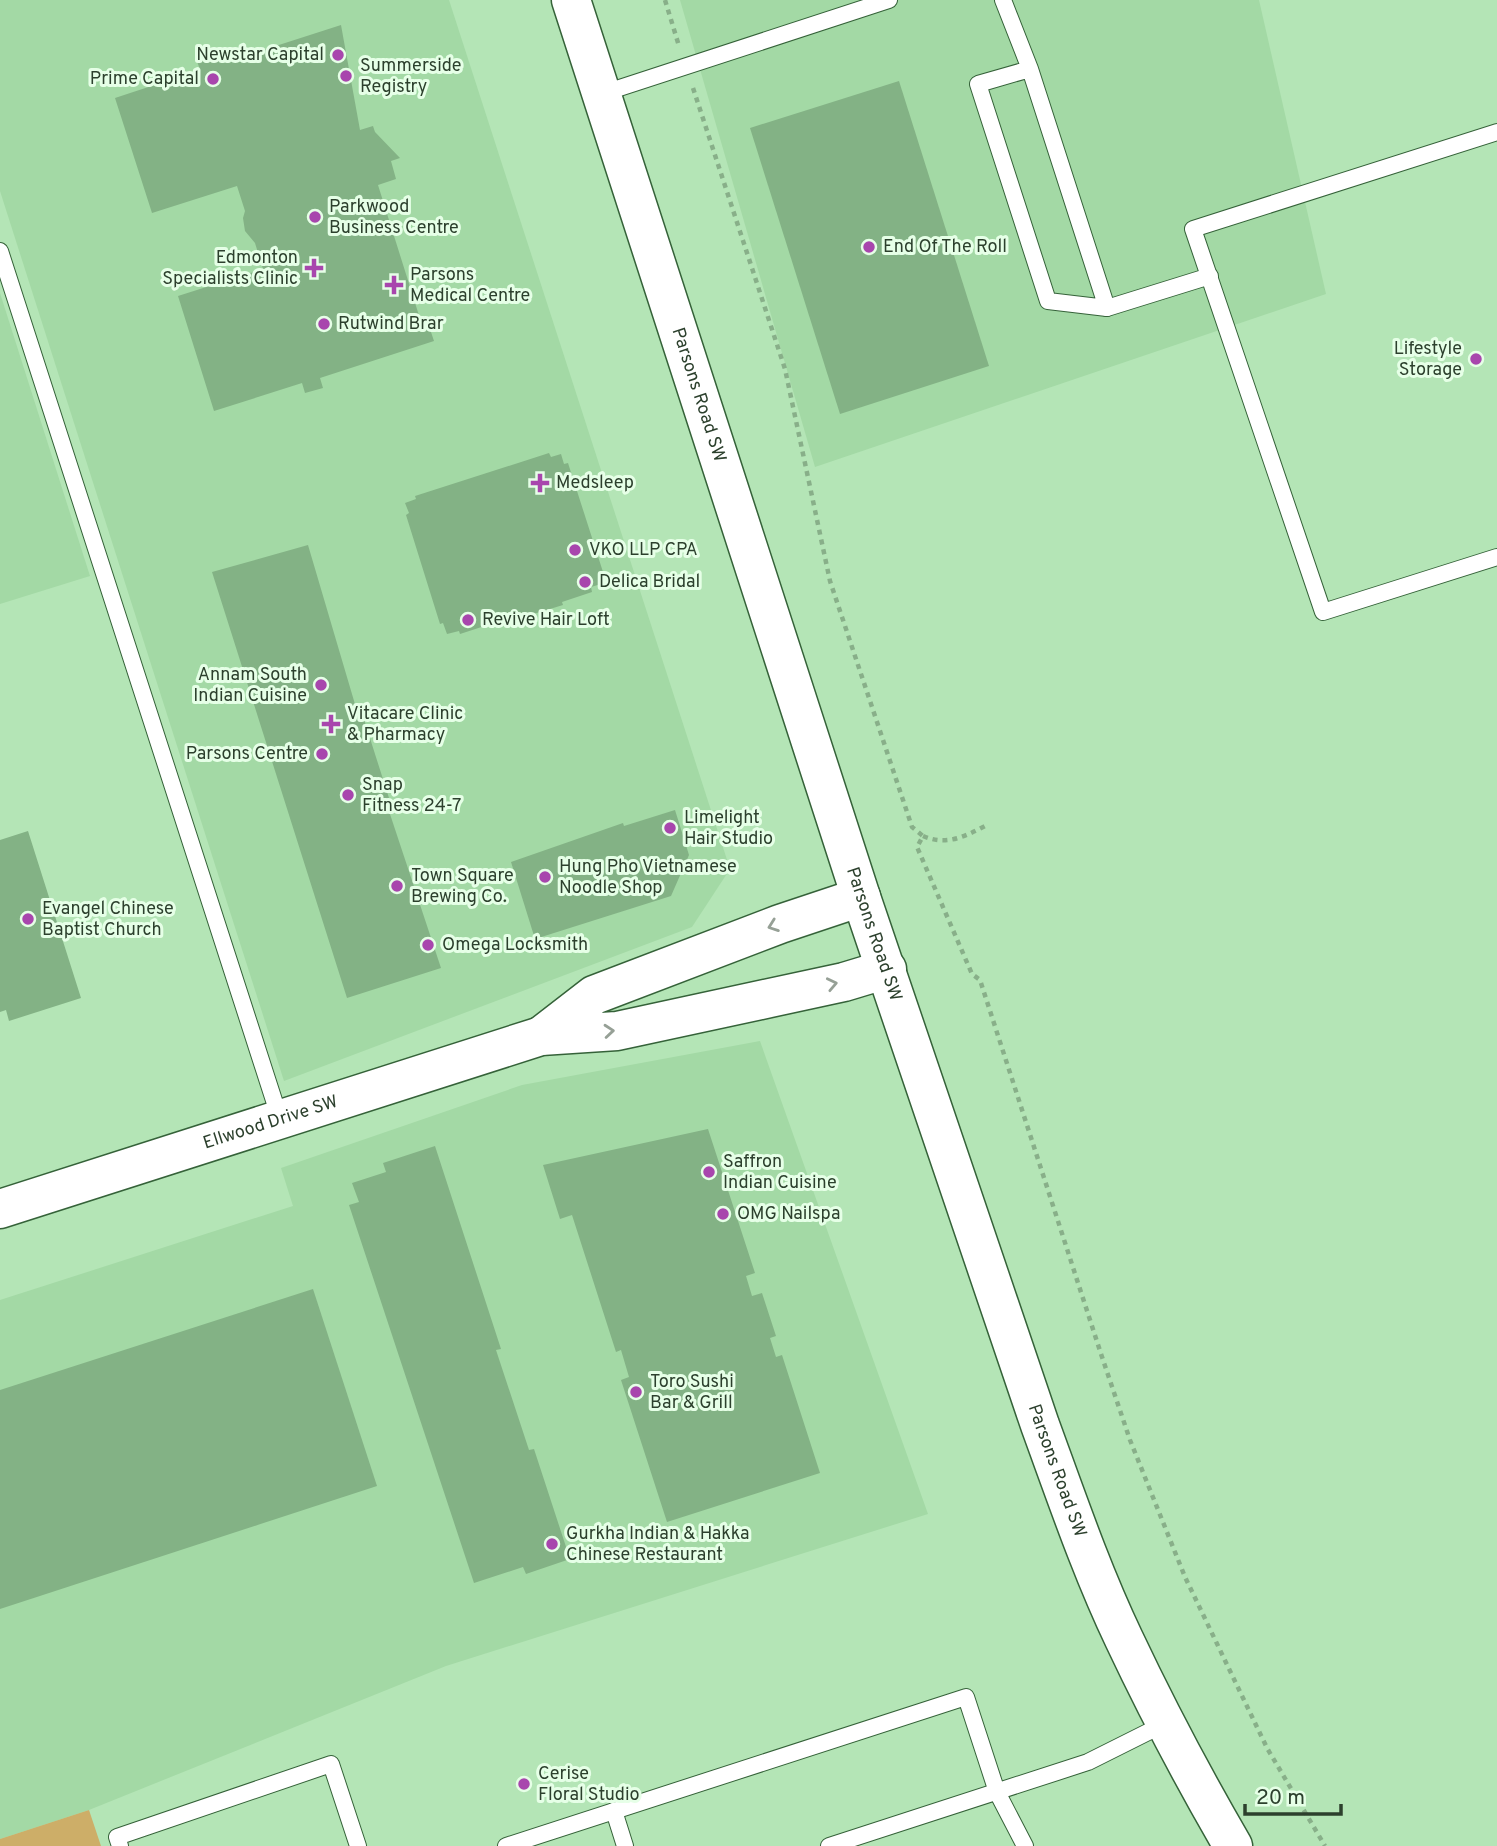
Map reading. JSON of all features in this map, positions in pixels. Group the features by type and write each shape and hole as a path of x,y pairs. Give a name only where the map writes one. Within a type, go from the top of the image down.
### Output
{"main road":[{"name":"Parsons Road SW","path":"571,0 861,897 1070,1507 1123,1637 1199,1787 1233,1846"},
{"name":"Ellwood Drive SW","path":"541,1036 594,995 780,923 861,897"},
{"name":"Ellwood Drive SW","path":"0,1209 541,1036 617,1031 844,982 887,969"}],"lane":[{"path":"601,94 889,0"},
{"path":"1003,0 1030,69 1107,308"},
{"path":"1030,69 978,84 1048,301 1107,308 1210,276"},
{"path":"1497,132 1193,229 1323,612 1497,557"},
{"path":"0,251 280,1119"},
{"path":"506,1846 966,1697 997,1792 1025,1846"},
{"path":"829,1846 1088,1762 1166,1723"},
{"path":"120,1846 117,1837 331,1764 358,1846"},
{"path":"614,1811 625,1846"}],"path":[{"path":"665,0 671,25"},
{"path":"701,113 785,369 830,581 912,827 923,836 938,842 953,840 985,827"},
{"path":"923,836 916,848 972,974 980,980 1130,1440 1185,1577 1267,1748 1325,1846"}],"shaded area":[{"path":"0,0 449,0 730,869 692,927 284,1081 0,191"},
{"path":"680,0 1259,0 1326,294 815,467"},
{"path":"0,293 90,576 0,604"},
{"path":"760,1041 928,1514 446,1666 89,1810 0,1839 0,1300 293,1206 281,1168 522,1085"},
{"path":"89,1810 101,1846 0,1846 0,1839"}],"building":[{"name":"Parkwood Business Centre","path":"341,25 360,130 373,126 375,132 400,158 391,161 396,179 378,185 422,325 428,323 434,341 320,378 323,388 305,393 302,383 214,411 178,296 263,269 255,243 245,231 245,211 237,186 152,213 115,98 200,70 197,61 220,54 223,63"},
{"name":"End Of The Roll","path":"899,81 989,366 840,414 750,128"},
{"path":"549,453 551,457 561,454 564,464 568,463 603,572 598,573 601,584 591,587 592,592 562,602 563,605 501,624 500,621 460,634 459,631 447,634 443,623 440,624 406,515 409,513 405,503 416,499 415,496"},
{"name":"Parsons Centre","path":"308,545 357,711 361,710 389,798 385,799 441,968 347,998 212,572"},
{"path":"675,810 689,855 671,896 535,939 511,862 623,823 624,826"},
{"name":"Evangel Chinese Baptist Church","path":"28,831 81,998 9,1021 6,1010 0,1012 0,840"},
{"path":"708,1129 755,1273 746,1276 752,1296 762,1293 776,1336 770,1338 776,1357 782,1355 820,1473 667,1522 621,1380 629,1377 621,1350 616,1352 572,1215 560,1219 543,1165"},
{"path":"435,1146 501,1349 496,1350 529,1450 534,1449 570,1559 526,1574 523,1567 474,1583 349,1205 359,1202 352,1183 386,1172 383,1163"},
{"path":"313,1289 377,1486 0,1609 0,1390"}],"place":[{"name":"Newstar Capital","path":"338,55"},
{"name":"Summerside Registry","path":"346,76"},
{"name":"Prime Capital","path":"213,79"},
{"name":"Parkwood Business Centre","path":"315,217"},
{"name":"End Of The Roll","path":"869,247"},
{"name":"Edmonton Specialists Clinic","path":"314,268"},
{"name":"Parsons Medical Centre","path":"394,285"},
{"name":"Rutwind Brar","path":"324,324"},
{"name":"Lifestyle Storage","path":"1476,359"},
{"name":"Medsleep","path":"540,483"},
{"name":"VKO LLP CPA","path":"575,550"},
{"name":"Delica Bridal","path":"585,582"},
{"name":"Revive Hair Loft","path":"468,620"},
{"name":"Annam South Indian Cuisine","path":"321,685"},
{"name":"Vitacare Clinic & Pharmacy","path":"331,724"},
{"name":"Parsons Centre","path":"322,754"},
{"name":"Snap Fitness 24-7","path":"348,795"},
{"name":"Limelight Hair Studio","path":"670,828"},
{"name":"Hung Pho Vietnamese Noodle Shop","path":"545,877"},
{"name":"Town Square Brewing Co.","path":"397,886"},
{"name":"Evangel Chinese Baptist Church","path":"28,919"},
{"name":"Omega Locksmith","path":"428,945"},
{"name":"Saffron Indian Cuisine","path":"709,1172"},
{"name":"OMG Nailspa","path":"723,1214"},
{"name":"Toro Sushi Bar & Grill","path":"636,1392"},
{"name":"Gurkha Indian & Hakka Chinese Restaurant","path":"552,1544"},
{"name":"Cerise Floral Studio","path":"524,1784"}]}
